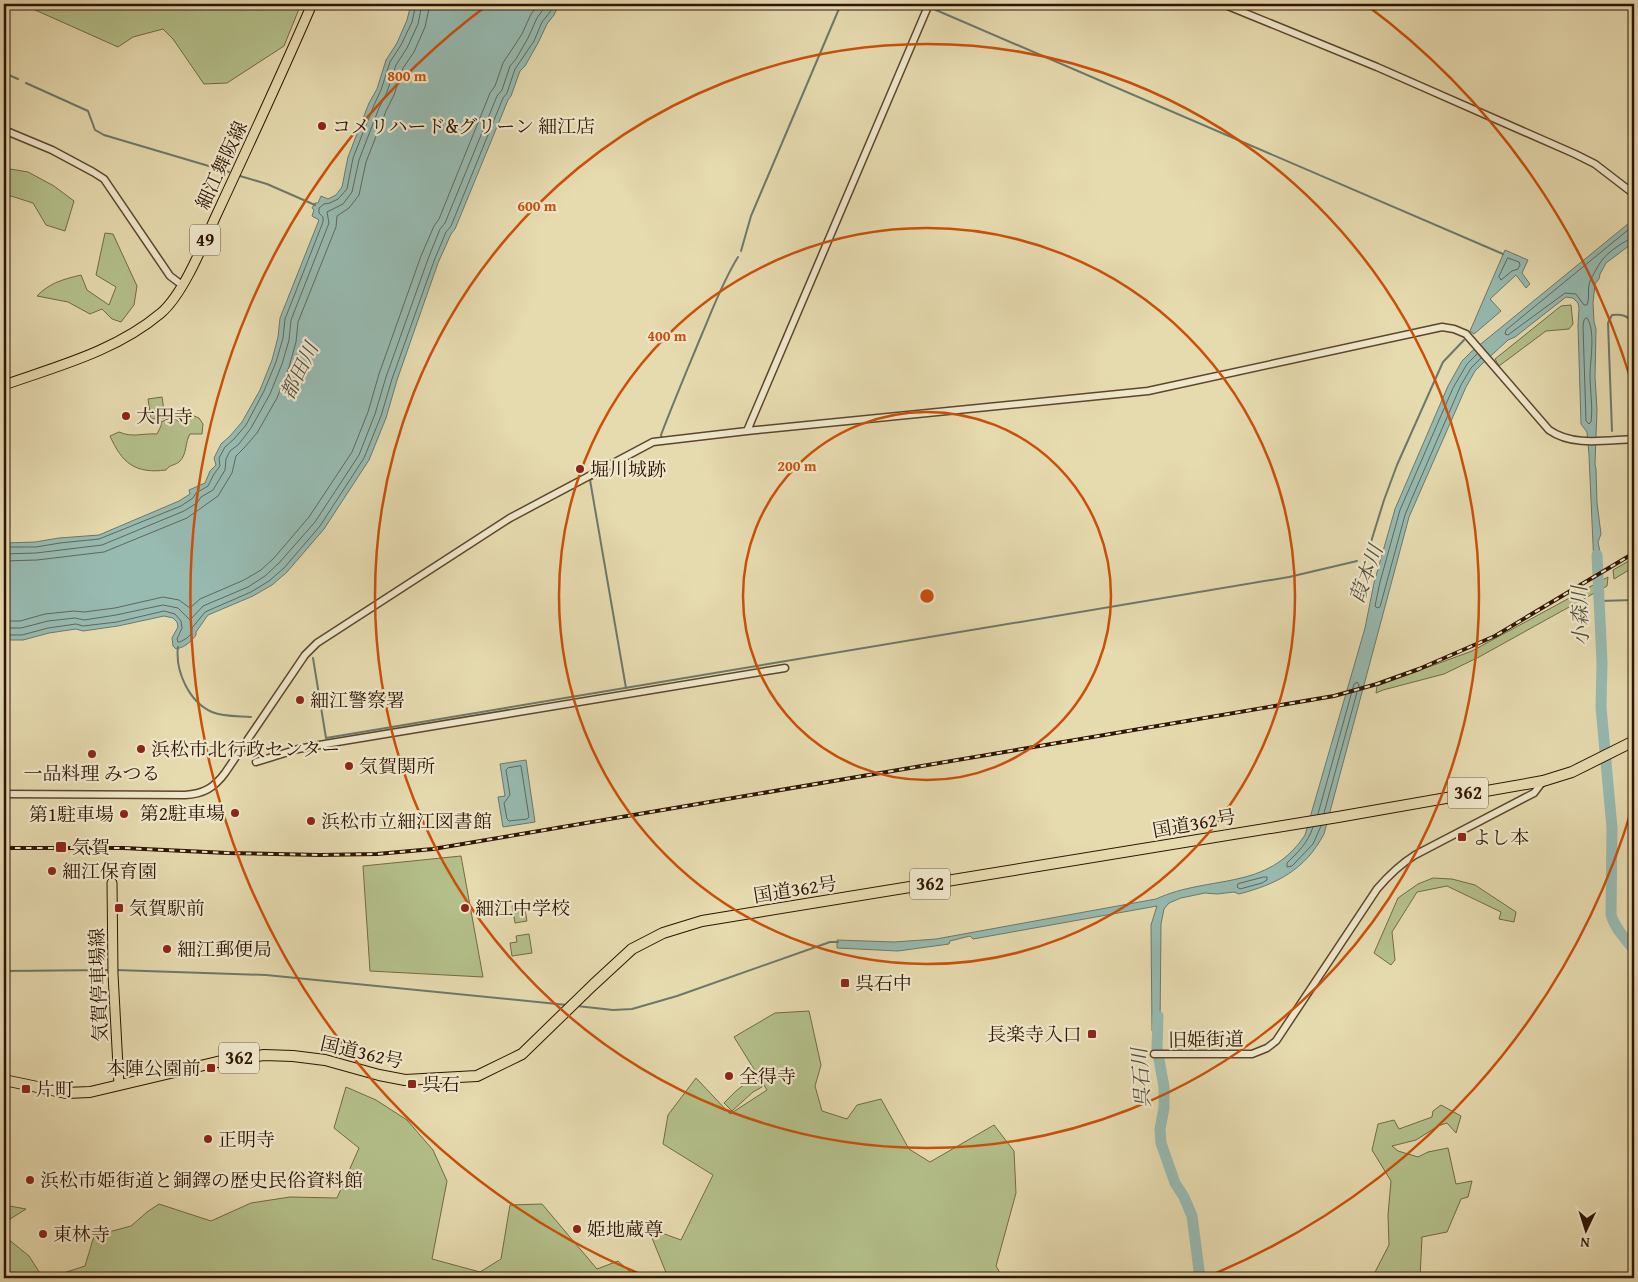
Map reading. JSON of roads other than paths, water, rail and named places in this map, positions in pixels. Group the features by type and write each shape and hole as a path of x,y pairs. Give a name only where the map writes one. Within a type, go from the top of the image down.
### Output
{"highway":[{"name":"国道362号","path":"4,1080 66,1093 90,1092 217,1062 264,1055 325,1060 379,1075 406,1080 477,1076 522,1054 632,949 663,933 702,922 1543,781 1572,772 1634,741"}],"main road":[{"name":"細江舞阪線","path":"4,385 82,359 119,341 162,312 178,294 240,164 312,4"},
{"name":"気賀停車場線","path":"112,883 113,970 120,1085"}],"street":[{"path":"1222,4 1377,67 1576,154 1595,164 1634,194"},
{"path":"747,431 928,6"},
{"path":"4,130 52,150 104,179 170,276 182,285"},
{"path":"4,794 185,795 208,790 225,773 305,655 321,640 510,518 653,442 1148,391 1442,327 1466,334 1549,430 1557,436 1567,440 1584,441 1634,439"},
{"path":"256,762 292,751 325,744 785,668"},
{"name":"旧姫街道","path":"1154,1054 1248,1055 1267,1048 1276,1041 1388,875 1400,864 1534,793 1543,781"}],"water":[{"name":"都田川","path":"411,4 559,4 525,66 520,71 455,229 438,263 397,380 386,418 369,460 324,529 287,572 272,585 253,596 208,615 194,638 182,647 176,649 173,646 172,638 178,627 177,622 173,618 164,616 118,626 83,631 76,629 49,633 23,640 4,640 4,543 35,542 99,535 179,501 190,494 189,490 205,483 210,471 216,465 214,458 221,444 242,422 260,390 272,360 278,337 280,318 319,220 312,216 314,210 312,208 315,203 318,203 321,196 328,199 336,195 342,187 348,157 369,103 377,89 386,60 397,43 407,20"},
{"path":"1634,219 1634,242 1606,263 1595,284 1593,303 1596,329 1595,377 1597,409 1595,464 1601,534 1598,542 1601,557 1598,570 1594,566 1587,432 1581,424 1579,308 1578,303 1573,298 1566,297 1515,337 1508,340 1475,371 1466,387 1409,517 1324,834 1316,847 1289,874 1266,885 1239,894 1234,892 1205,893 1181,898 1169,903 1164,909 1161,924 1160,1028 1152,1031 1151,925 1157,906 973,939 970,936 950,941 949,944 898,951 837,948 837,940 894,942 936,939 1156,899 1197,886 1256,874 1273,866 1290,853 1305,835 1365,628 1374,583 1395,509 1448,386 1462,361 1471,352"},
{"path":"1505,250 1528,260 1522,273 1530,284 1526,288 1516,275 1490,299 1501,311 1474,334 1470,331"},
{"path":"526,760 535,822 503,827 498,797 505,796 500,764"}],"waterway":[{"path":"741,251 751,216 841,4"},
{"path":"922,4 1503,254"},
{"path":"4,73 18,79"},
{"path":"26,83 88,111 95,130 104,135 229,172"},
{"path":"240,176 267,184 315,205"},
{"path":"662,439 661,435 710,314 738,257"},
{"path":"1612,431 1608,323 1612,315 1619,315 1627,317 1634,324"},
{"name":"葭本川","path":"1366,558 1397,465 1434,382 1443,362 1464,340"},
{"path":"626,688 590,480 637,454"},
{"name":"小森川","path":"1597,555 1602,663 1601,707 1612,828 1611,915 1618,929 1634,950"},
{"name":"葭本川","path":"313,658 326,738 1289,577 1357,561"},
{"path":"1599,601 1634,600"},
{"path":"178,647 181,675 185,685 197,701 217,714 251,717"},
{"path":"577,1006 613,1010 632,1009 677,996 830,942 838,942"},
{"path":"4,971 109,970"},
{"path":"116,970 266,975 567,1005"},
{"name":"呉石川","path":"1158,1016 1157,1048 1164,1087 1164,1108 1160,1129 1161,1143 1175,1183 1184,1197 1192,1216 1200,1278"}],"railway":[{"path":"4,848 123,848 320,855 377,854 433,849 1334,696 1377,684 1419,669 1495,636 1634,553"}],"place":[{"name":"コメリハード&グリーン 細江店","path":"322,126"},
{"name":"大円寺","path":"126,416"},
{"name":"堀川城跡","path":"580,469"},
{"name":"細江警察署","path":"300,700"},
{"name":"浜松市北行政センター","path":"141,749"},
{"name":"一品料理 みつる","path":"92,754"},
{"name":"気賀関所","path":"349,766"},
{"name":"第2駐車場","path":"235,813"},
{"name":"第1駐車場","path":"124,814"},
{"name":"浜松市立細江図書館","path":"311,821"},
{"name":"よし本","path":"1462,837"},
{"name":"気賀","path":"61,847"},
{"name":"細江保育園","path":"52,871"},
{"name":"気賀駅前","path":"119,908"},
{"name":"細江中学校","path":"465,908"},
{"name":"細江郵便局","path":"167,949"},
{"name":"呉石中","path":"845,983"},
{"name":"長楽寺入口","path":"1092,1034"},
{"name":"本陣公園前","path":"211,1068"},
{"name":"全得寺","path":"729,1076"},
{"name":"呉石","path":"412,1084"},
{"name":"片町","path":"26,1089"},
{"name":"正明寺","path":"208,1139"},
{"name":"浜松市姫街道と銅鐸の歴史民俗資料館","path":"30,1180"},
{"name":"姫地蔵尊","path":"577,1229"},
{"name":"東林寺","path":"43,1234"}]}
